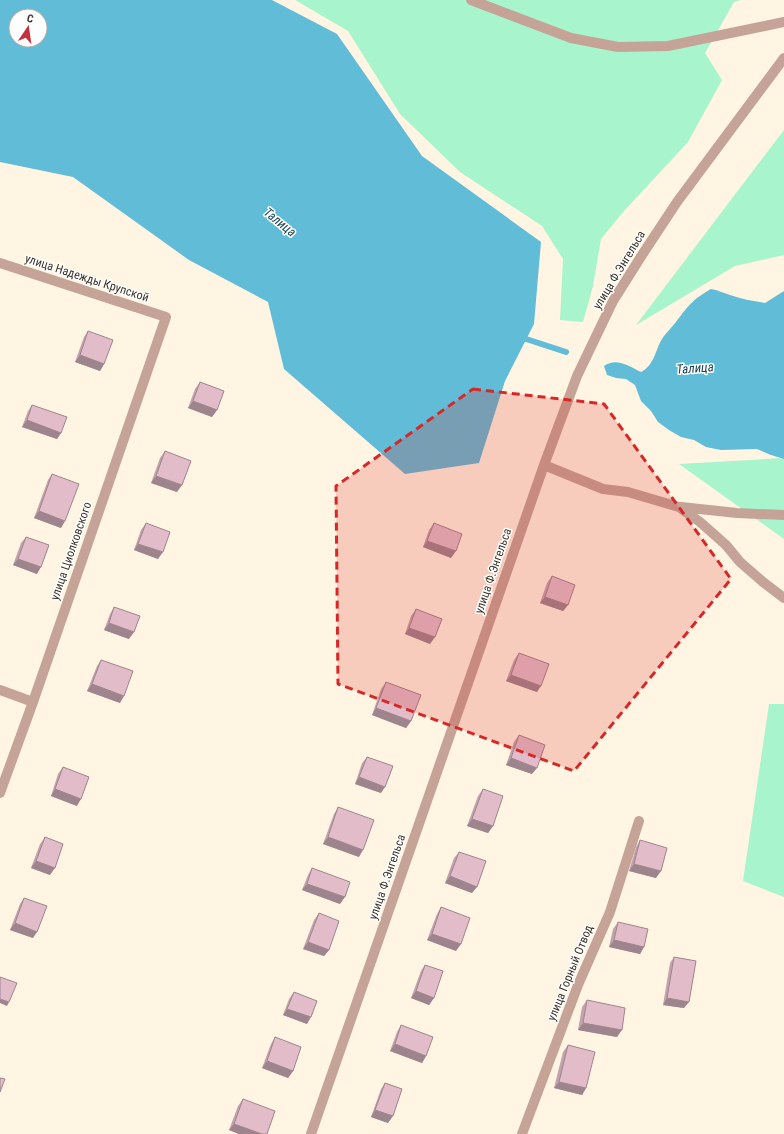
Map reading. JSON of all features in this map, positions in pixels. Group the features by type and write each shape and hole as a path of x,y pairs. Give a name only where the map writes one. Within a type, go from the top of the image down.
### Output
{"street":[{"path":"471,0 571,38 618,48 668,46 784,22"},
{"name":"улица Ф.Энгельса","path":"311,1134 544,465 578,376 613,301 642,255 677,202 784,58"},
{"name":"улица Надежды Крупской","path":"0,263 166,318"},
{"name":"улица Циолковского","path":"0,793 166,318"},
{"path":"544,465 603,489 628,492 679,507 737,513 784,515"},
{"path":"679,507 700,522 726,545 740,562 784,598"},
{"path":"0,690 33,702"},
{"name":"улица Горный Отвод","path":"522,1134 578,985 610,912 639,821"}],"highlighted area":[{"path":"473,389 604,404 731,579 574,771 338,684 336,486"}],"green space":[{"path":"295,0 741,0 734,2 705,53 722,80 688,142 624,211 601,239 593,286 583,322 560,320 563,259 542,226 460,172 400,114 348,31"},
{"path":"784,130 784,255 735,266 636,325"},
{"path":"784,458 784,539 679,464"},
{"path":"769,704 784,704 784,897 743,881"}],"water":[{"path":"0,0 272,0 337,34 422,156 541,242 534,324 505,381 479,463 405,474 284,369 268,302 189,260 73,177 0,162"},
{"path":"711,289 738,298 765,303 784,291 784,459 757,449 721,450 706,447 694,440 681,437 658,422 651,411 641,401 635,385 626,379 607,375 604,366 613,362 622,363 641,372 646,369 650,365 664,336 691,303"}],"building":[{"path":"88,331 113,340 104,364 80,355"},
{"path":"200,382 224,391 217,410 193,401"},
{"path":"32,405 67,417 61,433 27,420"},
{"path":"165,451 191,461 182,485 156,476"},
{"path":"52,474 79,484 65,521 39,511"},
{"path":"146,523 170,532 163,552 138,544"},
{"path":"434,523 462,534 456,551 427,541"},
{"path":"26,537 49,545 41,567 18,559"},
{"path":"552,576 575,585 568,605 545,597"},
{"path":"114,607 140,616 134,632 109,623"},
{"path":"416,609 442,619 435,637 409,628"},
{"path":"519,653 549,664 541,686 511,675"},
{"path":"101,660 133,671 124,696 92,684"},
{"path":"386,682 421,695 411,721 376,708"},
{"path":"519,735 545,745 537,768 511,758"},
{"path":"367,757 393,766 385,787 359,777"},
{"path":"63,767 89,777 81,799 55,789"},
{"path":"483,789 503,796 493,826 472,819"},
{"path":"338,807 374,820 363,850 328,837"},
{"path":"45,837 63,844 55,868 36,861"},
{"path":"640,840 667,848 661,871 634,864"},
{"path":"459,852 486,861 477,887 450,876"},
{"path":"312,868 350,882 345,897 307,884"},
{"path":"24,898 47,906 37,932 15,923"},
{"path":"441,907 470,918 461,944 432,934"},
{"path":"319,913 339,921 329,950 308,942"},
{"path":"618,922 648,929 644,947 614,940"},
{"path":"674,957 696,961 689,1002 667,998"},
{"path":"425,965 443,971 434,998 416,991"},
{"path":"0,977 17,983 9,1002 0,999"},
{"path":"294,992 317,1001 311,1017 287,1009"},
{"path":"587,1000 625,1008 622,1030 583,1023"},
{"path":"401,1025 433,1037 426,1056 395,1044"},
{"path":"275,1037 301,1047 293,1071 267,1061"},
{"path":"568,1045 595,1052 586,1088 559,1082"},
{"path":"0,1078 5,1079 0,1092"},
{"path":"385,1083 402,1089 393,1116 375,1110"},
{"path":"243,1099 275,1111 267,1134 262,1134 234,1124"}],"waterway":[{"name":"Талица","path":"520,337 566,352"}]}
